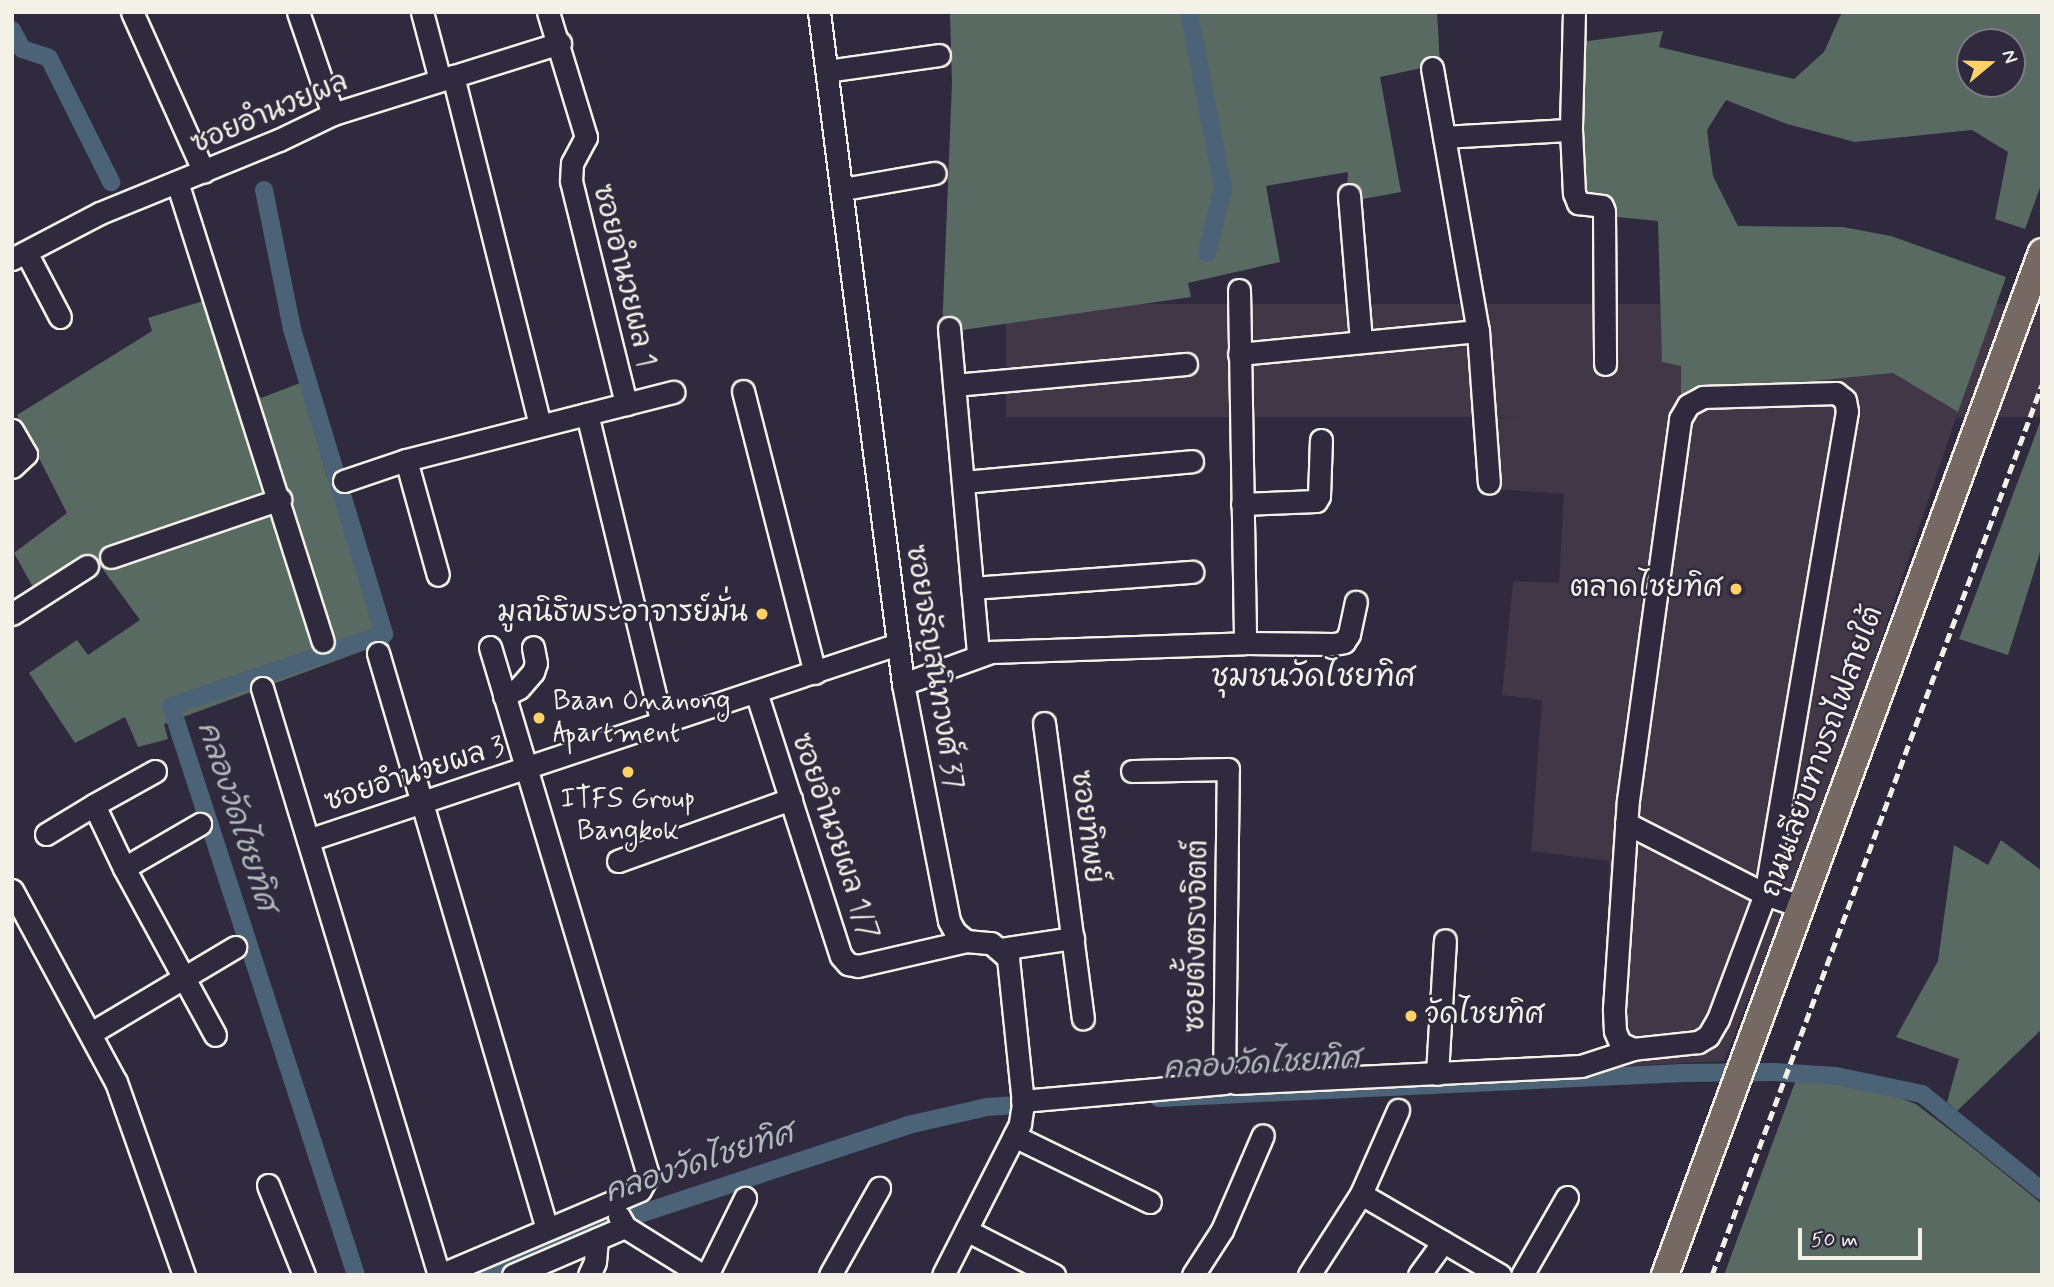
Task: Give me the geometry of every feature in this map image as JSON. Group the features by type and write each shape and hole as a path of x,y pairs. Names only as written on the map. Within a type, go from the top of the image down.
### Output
{"main road":[{"name":"ถนนเลียบทางรถไฟสายใต้","path":"1665,1275 2042,252"}],"street":[{"path":"132,12 204,172"},
{"path":"298,12 333,114"},
{"path":"422,12 447,78 541,425"},
{"name":"ซอยอำนวยผล 1","path":"548,12 560,43 586,137 572,163 570,181 626,404"},
{"name":"ซอยจรัญสนิทวงศ์ 37","path":"819,12 903,684 948,921 954,932 966,941"},
{"path":"1574,12 1571,130 1575,200 1583,205 1602,206 1604,211 1605,365"},
{"name":"ซอยอำนวยผล","path":"20,257 100,213 204,172 333,114 560,43"},
{"path":"827,71 939,55"},
{"path":"1432,68 1478,331 1489,483"},
{"path":"1444,137 1571,130"},
{"path":"843,189 935,173"},
{"path":"177,182 323,641"},
{"path":"1349,195 1361,342"},
{"path":"20,257 60,317"},
{"path":"1238,290 1245,643"},
{"path":"949,328 978,656"},
{"path":"1239,354 1478,331"},
{"path":"954,385 1186,364"},
{"path":"743,391 815,673"},
{"name":"ซอยอำนวยผล 1","path":"344,481 406,460 673,393"},
{"path":"1235,1083 1581,1066 1633,1049 1698,1042 1708,1036 1718,1019 1765,894 1847,411 1845,400 1836,393 1703,397 1688,405 1680,419 1626,823 1615,1031 1620,1043 1633,1049"},
{"path":"587,414 662,723"},
{"path":"12,430 26,454 12,467"},
{"path":"1242,504 1316,501 1321,440"},
{"path":"406,460 438,575"},
{"path":"962,482 1192,461"},
{"path":"111,556 280,499"},
{"path":"12,614 87,566"},
{"path":"972,588 1192,572"},
{"path":"903,684 991,652 1344,642 1356,602"},
{"name":"ซอยอำนวยผล 3","path":"308,840 898,644"},
{"path":"504,696 519,688 533,672 536,663 533,647"},
{"path":"490,648 648,1175 620,1217 597,1239 513,1275"},
{"path":"377,653 547,1229"},
{"path":"262,688 439,1275 547,1229 620,1217 704,1275 744,1198"},
{"name":"ซอยอำนวยผล 1/7","path":"756,692 841,956 848,964 858,966 966,941"},
{"name":"ซอยทิพย์","path":"1044,723 1083,1018"},
{"name":"ซอยตั้งตรงจิตต์","path":"1020,1116 1224,1083 1228,769 1132,771"},
{"path":"46,834 155,771"},
{"path":"618,861 791,799"},
{"path":"94,805 124,867 215,1035"},
{"path":"1626,823 1765,894 1800,906"},
{"path":"124,867 200,824"},
{"path":"12,890 117,1082 184,1275"},
{"path":"1000,948 1073,938"},
{"path":"1437,1074 1445,940"},
{"path":"943,1275 1020,1116 1008,958 1000,948 991,943 966,941"},
{"path":"91,1033 235,947"},
{"path":"1309,1275 1361,1194 1398,1111"},
{"path":"1020,1116 1150,1202"},
{"path":"1193,1275 1222,1230 1263,1135"},
{"path":"268,1185 304,1275"},
{"path":"830,1275 879,1188"},
{"path":"1361,1194 1500,1275"},
{"path":"1522,1275 1567,1197"},
{"path":"966,1230 1054,1275"},
{"path":"589,1275 595,1262 597,1239"},
{"path":"1419,1275 1443,1242"}],"shaded area":[{"path":"1006,304 2042,304 2042,417 1006,417"},
{"path":"1893,373 1958,412 1828,798 1724,1061 1605,1067 1609,861 1531,851 1542,700 1502,695 1513,581 1559,583 1564,494 1497,489 1493,419 1574,412 1660,417 1681,394"}],"green space":[{"path":"950,12 1437,12 1440,64 1380,77 1401,192 1346,202 1348,172 1266,186 1280,262 1188,283 1191,297 942,333 952,83"},
{"path":"1842,12 2042,12 2042,182 2025,229 1995,219 2008,152 1972,130 1855,142 1787,124 1726,100 1707,130 1713,176 1738,226 1843,227 1891,236 2006,277 1958,412 1893,373 1681,394 1681,366 1662,362 1658,221 1577,213 1580,42 1663,31 1659,47 1794,79 1824,52"},
{"path":"203,301 261,398 300,383 327,476 390,646 368,649 164,724 168,739 138,747 125,717 75,743 29,673 77,640 88,655 140,620 102,568 43,605 14,553 67,513 17,415 152,331 148,318"},
{"path":"2042,417 2042,546 2008,655 1959,639"},
{"path":"2001,840 2042,871 2042,1029 1957,1111 1947,1102 1959,1059 1896,1037 1938,961 1954,845 1988,865"},
{"path":"1797,1077 1884,1092 1916,1104 1968,1144 2042,1204 2042,1275 1724,1275"}],"waterway":[{"path":"1189,12 1223,188 1207,253"},
{"path":"12,30 22,49 49,58 111,182"},
{"name":"คลองวัดไชยทิศ","path":"264,190 292,329 384,634 171,706 356,1275"},
{"name":"คลองวัดไชยทิศ","path":"1159,1098 1683,1073 1775,1072 1836,1076 1922,1094 2042,1191"},
{"name":"คลองวัดไชยทิศ","path":"473,1275 528,1251 908,1125 987,1107 1036,1104"}],"railway":[{"path":"1712,1275 2042,385"}],"place":[{"name":"ตลาดไชยทิศ","path":"1736,589"},
{"name":"มูลนิธิพระอาจารย์มั่น","path":"762,614"},
{"name":"Baan Onanong Apartment","path":"539,718"},
{"name":"ITFS Group Bangkok","path":"628,772"},
{"name":"วัดไชยทิศ","path":"1411,1016"}],"district":[{"name":"ชุมชนวัดไชยทิศ","path":"1313,678"}]}
